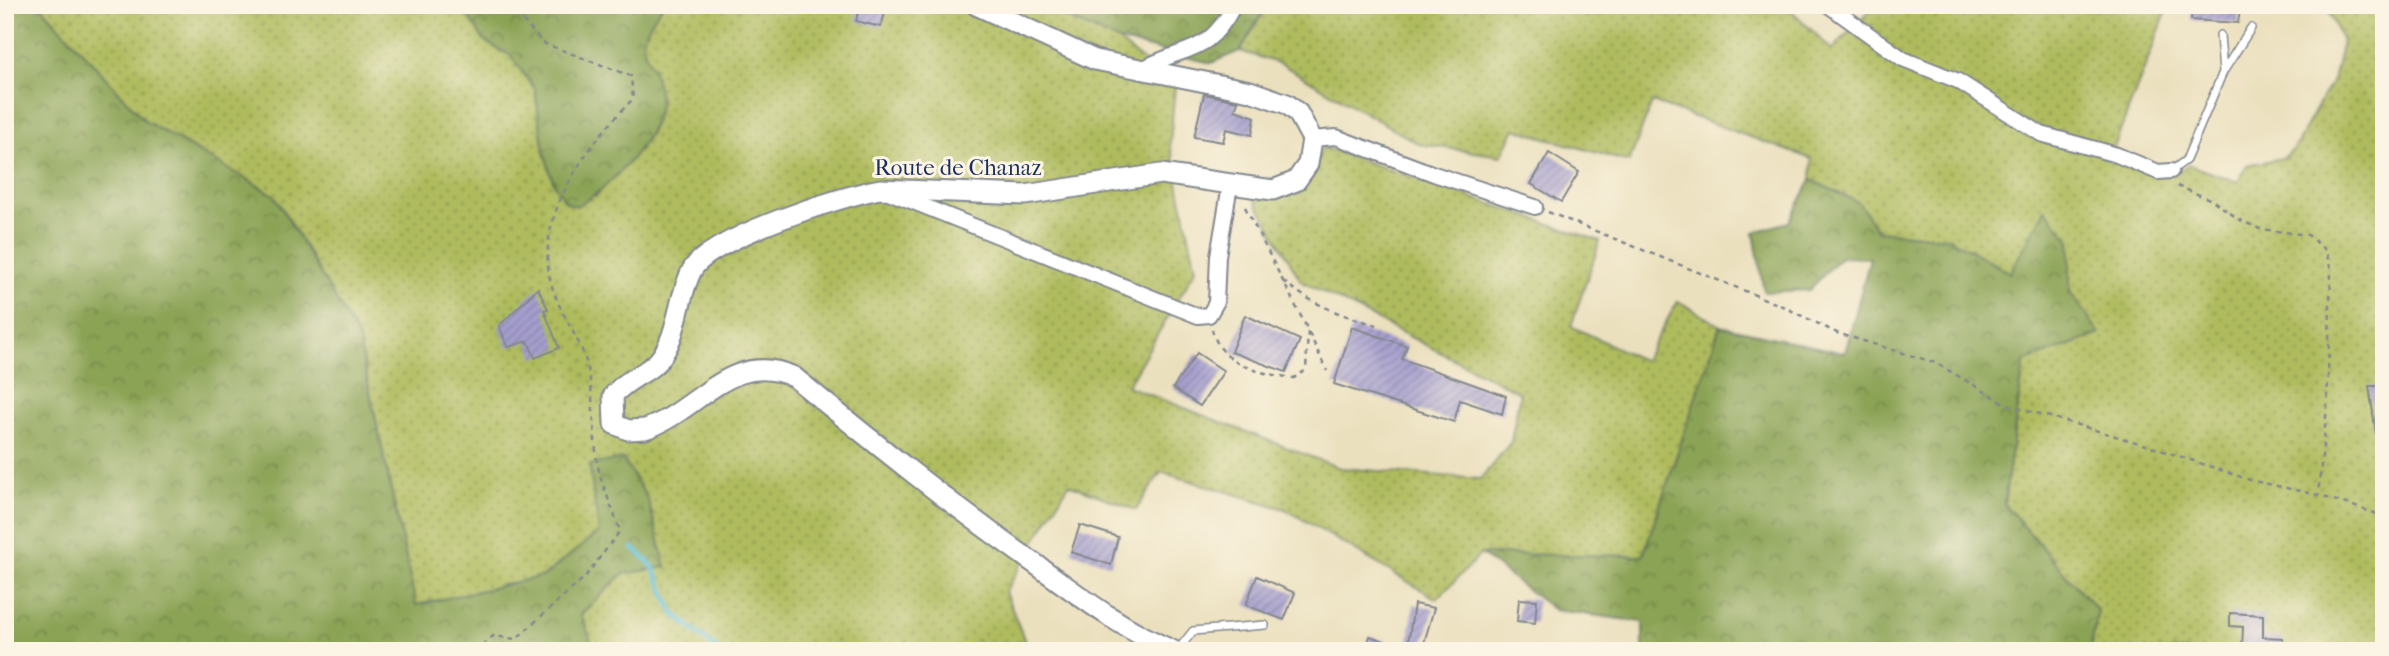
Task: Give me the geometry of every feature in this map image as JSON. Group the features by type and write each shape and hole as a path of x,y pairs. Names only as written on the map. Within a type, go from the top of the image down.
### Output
{"street":[{"path":"976,5 1085,56 1140,70 1250,91 1287,104 1298,113 1312,139 1336,137 1434,174 1535,207"},
{"path":"1140,70 1158,59 1205,45 1226,21 1234,5"},
{"path":"1835,8 1903,59 1958,81 2041,134 2117,155 2158,172 2171,171"},
{"name":"Route de Chanaz","path":"1175,651 1131,632 981,526 888,456 794,377 784,372 769,368 748,370 645,429 628,430 614,424 613,396 658,362 667,347 683,288 694,266 706,255 752,231 857,193 880,188 909,187 1025,195 1161,174 1273,190 1296,181 1308,164 1312,139"},
{"path":"880,188 1198,316 1209,315 1216,303 1218,256 1232,186"}],"lane":[{"path":"2171,171 2186,159 2223,72 2251,29"},
{"path":"2220,35 2223,72"},
{"path":"1175,651 1193,631 1265,625"}],"path":[{"path":"475,651 493,636 516,639 585,577 620,531 596,458 588,368 552,286 546,247 552,216 590,150 633,99 632,76 543,43 509,5"},
{"path":"1232,186 1327,371"},
{"path":"2175,186 2212,200 2240,220 2260,229 2303,233 2326,251 2331,271 2327,407 2318,495"},
{"path":"1535,207 1780,305 1837,333 1936,363 2006,404 2146,445 2250,480 2318,495 2384,516"},
{"path":"1282,280 1310,302 1336,314 1377,325"},
{"path":"1209,315 1215,342 1225,356 1260,372 1279,376 1294,378 1306,370 1308,330"}],"green space":[{"path":"5,5 40,5 145,121 274,195 358,337 416,605 544,576 599,532 589,465 623,459 648,500 666,567 623,574 581,614 595,651 5,651"},
{"path":"40,5 461,5 485,42 510,55 535,89 544,152 554,184 596,196 640,148 657,115 657,95 645,60 642,37 646,27 663,5 1037,5 1117,40 1175,86 1170,144 1196,269 1127,386 1340,468 1481,479 1511,442 1520,393 1301,281 1255,200 1299,194 1323,147 1600,241 1571,326 1644,361 1678,301 1720,326 1643,556 1481,554 1437,599 1285,509 1161,472 1136,510 1069,484 1005,592 1029,651 595,651 581,615 623,573 666,567 599,532 544,576 416,606 358,337 274,195 145,121"},
{"path":"461,5 663,5 645,34 643,43 659,93 653,125 644,142 618,174 589,198 576,206 566,202 554,184 544,152 535,89 510,55 485,42"},
{"path":"1037,5 1267,5 1240,51 1211,63 1117,40"},
{"path":"1268,5 1786,5 1832,50 1875,5 2169,5 2113,150 2174,175 2189,165 2238,182 2247,165 2283,158 2294,149 2334,77 2342,41 2326,5 2384,5 2384,512 2376,526 2384,528 2384,651 2090,651 2098,611 2004,504 2024,362 2099,334 2070,292 2070,240 2045,210 2010,273 1949,238 1878,231 1811,180 1812,159 1652,102 1629,162 1515,129 1501,156 1419,144 1281,64 1240,51"},
{"path":"1811,180 1858,202 1878,231 1949,238 2010,273 2045,209 2070,240 2070,292 2100,334 2024,362 2004,504 2098,611 2090,651 1643,651 1643,622 1554,610 1481,554 1643,556 1720,326 1845,353 1870,258 1841,257 1809,290 1764,292 1754,232 1789,222"}],"building":[{"path":"860,5 887,5 881,27 856,21"},
{"path":"2192,7 2240,10 2238,23 2191,20"},
{"path":"1204,94 1238,101 1235,110 1255,117 1252,135 1226,129 1223,142 1194,137"},
{"path":"1549,153 1579,172 1561,202 1531,184"},
{"path":"538,288 548,309 544,310 559,348 535,358 528,341 508,347 499,326"},
{"path":"1245,315 1300,340 1286,372 1231,352"},
{"path":"1352,327 1407,346 1402,359 1506,396 1502,414 1460,400 1454,422 1334,384"},
{"path":"1197,353 1224,371 1200,406 1173,388"},
{"path":"2369,386 2384,386 2384,434 2376,434"},
{"path":"1080,525 1118,537 1111,565 1071,552"},
{"path":"1257,576 1295,593 1284,620 1246,605"},
{"path":"1519,599 1537,600 1535,623 1517,621"},
{"path":"1414,604 1434,608 1424,643 1407,651"},
{"path":"2230,613 2263,615 2263,637 2283,638 2283,651 2242,649 2243,627 2230,626"},
{"path":"1370,636 1407,649 1407,651 1365,651"}],"waterway":[{"path":"633,548 652,565 674,614 719,651"}]}
